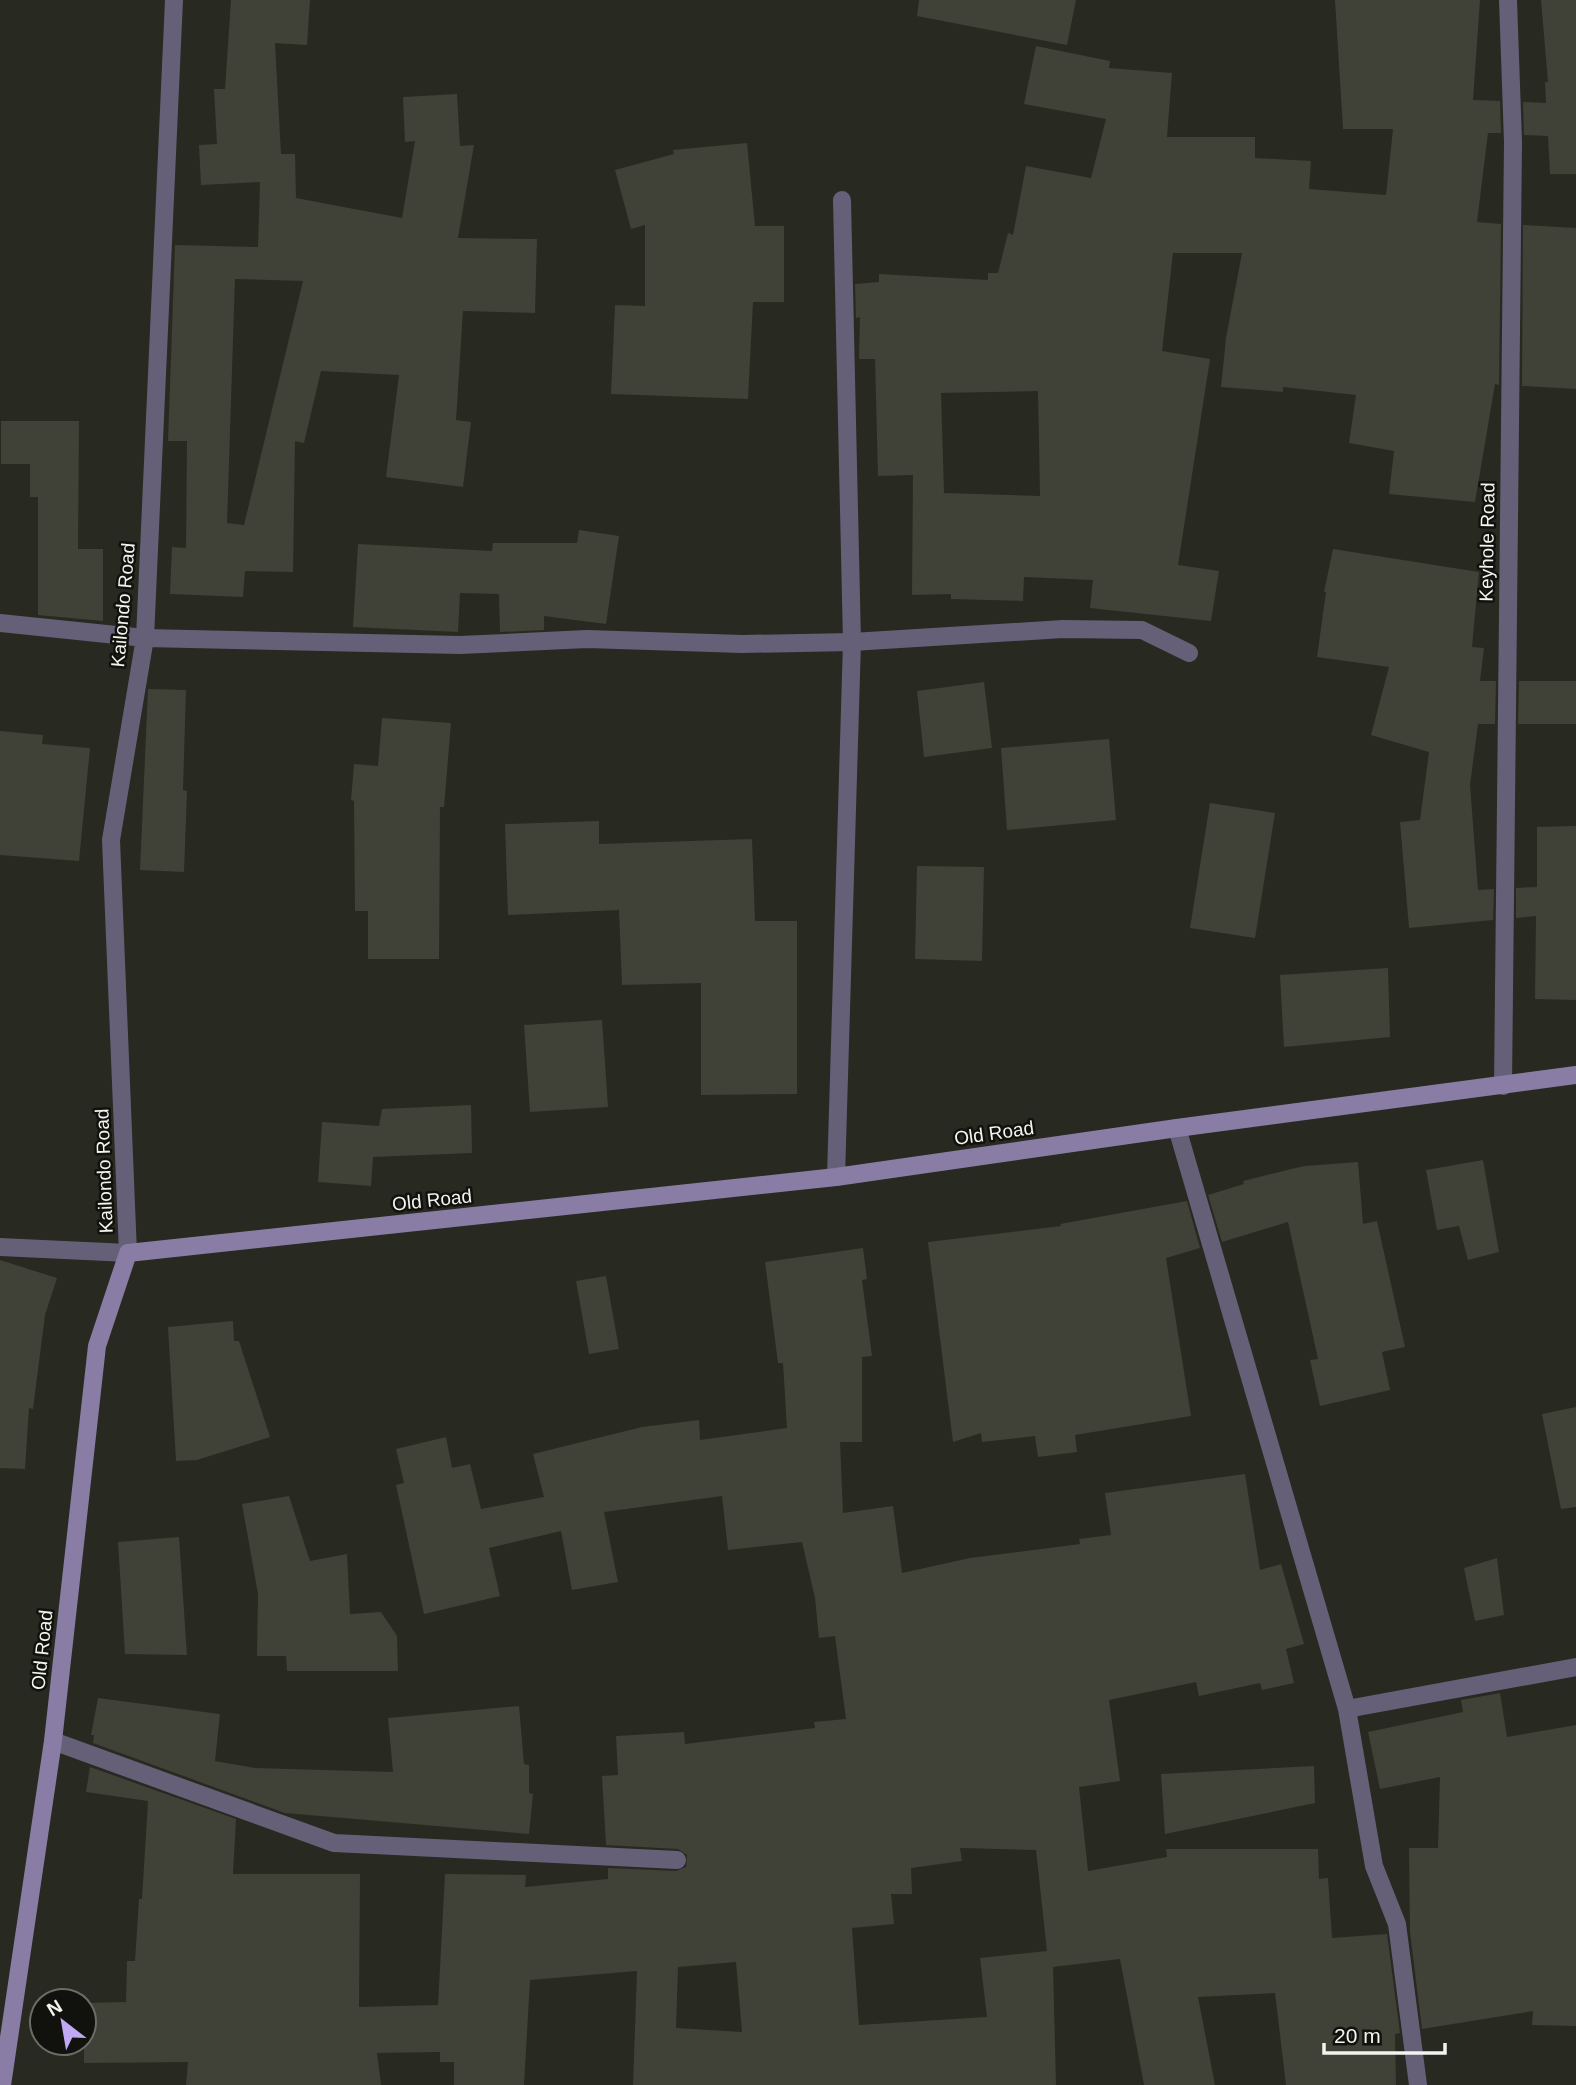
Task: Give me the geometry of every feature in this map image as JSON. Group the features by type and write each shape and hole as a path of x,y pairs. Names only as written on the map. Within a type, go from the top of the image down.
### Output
{"street":[{"name":"Kailondo Road","path":"128,1253 111,840 145,638 174,0"},
{"name":"Keyhole Road","path":"1503,1086 1513,142 1508,0"},
{"path":"836,1177 852,642 842,200"},
{"path":"0,622 145,638 460,645 587,639 743,644 852,642 1063,629 1142,630 1189,653"},
{"name":"Old Road","path":"2,2085 53,1741 97,1346 128,1253 836,1177 1576,1075"},
{"path":"1177,1128 1346,1709 1374,1867 1397,1924 1418,2085"},
{"path":"0,1247 128,1253"},
{"path":"1346,1709 1576,1667"},
{"path":"53,1741 334,1843 677,1860"}],"building":[{"path":"231,0 310,0 307,45 275,43 281,154 295,154 296,198 402,218 415,141 405,142 403,97 457,94 460,146 474,145 458,238 537,239 535,313 463,311 456,420 471,422 463,487 386,477 399,375 321,371 304,443 295,441 293,572 245,571 243,597 170,594 172,547 186,548 187,441 168,441 175,245 258,247 260,182 201,185 199,145 217,144 214,89 225,89","holes":["235,279 303,281 244,525 227,523"]},
{"path":"919,0 1076,0 1067,45 917,16"},
{"path":"1335,0 1480,0 1473,100 1500,101 1501,133 1488,133 1477,222 1501,224 1499,385 1495,384 1475,502 1389,494 1394,451 1349,443 1356,395 1283,387 1283,392 1221,387 1226,338 1242,253 1173,253 1162,351 1210,359 1178,565 1219,571 1211,621 1090,608 1093,580 1024,577 1023,601 951,599 951,594 912,595 913,475 878,476 875,359 859,359 860,317 856,318 855,284 879,282 879,274 988,280 988,273 998,273 1008,233 1013,235 1026,166 1091,178 1106,119 1024,104 1036,46 1110,61 1109,68 1172,73 1167,137 1255,137 1255,158 1311,161 1309,189 1386,195 1393,129 1343,129","holes":["1038,391 1040,496 944,493 941,393"]},
{"path":"1541,0 1576,0 1576,174 1550,174 1548,136 1524,135 1523,102 1546,103 1545,82 1548,82"},
{"path":"747,143 755,226 784,226 784,302 753,302 748,399 611,394 615,305 645,306 645,225 631,229 615,170 674,154 673,150"},
{"path":"1523,225 1576,228 1576,389 1522,386"},
{"path":"1,421 79,421 78,549 103,549 103,621 38,615 38,497 30,497 30,464 1,464"},
{"path":"579,530 619,536 606,624 544,616 544,630 500,632 499,594 460,593 458,632 353,627 358,544 492,551 493,543 577,543"},
{"path":"1333,549 1479,572 1472,647 1484,648 1480,681 1496,681 1495,724 1478,724 1470,785 1478,890 1494,889 1493,920 1409,928 1400,822 1420,820 1429,752 1371,735 1389,667 1317,657 1324,592"},
{"path":"1519,681 1576,681 1576,724 1518,724"},
{"path":"984,682 992,748 924,757 917,691"},
{"path":"148,689 186,690 183,790 187,791 184,872 140,870"},
{"path":"382,718 451,723 444,807 440,807 439,959 368,959 368,911 355,911 354,801 351,800 354,764 378,766"},
{"path":"0,731 43,735 42,744 90,748 79,861 0,855"},
{"path":"1109,739 1116,820 1007,830 1001,748"},
{"path":"1210,803 1275,813 1255,938 1190,928"},
{"path":"599,821 599,844 752,839 755,921 797,921 797,1094 701,1095 701,983 622,985 619,910 508,915 505,824"},
{"path":"1576,826 1576,1000 1535,999 1536,916 1516,918 1516,888 1537,887 1537,827"},
{"path":"917,866 984,867 982,961 915,959"},
{"path":"1388,968 1390,1037 1284,1047 1280,975"},
{"path":"602,1020 608,1107 530,1112 524,1025"},
{"path":"471,1105 472,1153 373,1157 371,1186 318,1182 322,1122 379,1126 382,1109"},
{"path":"1483,1160 1499,1252 1468,1260 1459,1226 1437,1230 1426,1170"},
{"path":"1358,1162 1363,1224 1377,1221 1405,1347 1382,1352 1390,1390 1320,1406 1310,1360 1318,1359 1288,1222 1222,1242 1208,1195 1244,1184 1243,1181 1304,1166"},
{"path":"1187,1201 1200,1248 1166,1258 1191,1416 1075,1435 1077,1452 1038,1457 1035,1436 982,1442 981,1433 953,1442 928,1242 1061,1226 1060,1224"},
{"path":"863,1248 867,1279 862,1280 872,1356 862,1357 862,1442 840,1442 843,1513 893,1506 902,1573 970,1558 1080,1544 1079,1539 1111,1535 1105,1493 1245,1474 1260,1570 1281,1564 1304,1644 1286,1649 1294,1683 1262,1690 1260,1683 1199,1696 1196,1682 1109,1700 1120,1781 1079,1787 1088,1871 1167,1857 1166,1849 1318,1849 1319,1879 1328,1878 1332,1938 1387,1934 1400,2033 1395,2034 1396,2085 1286,2085 1275,1993 1198,1997 1215,2085 1144,2085 1120,1959 1053,1967 1056,2085 633,2085 637,1971 530,1980 524,2085 454,2085 454,2062 440,2062 440,2052 377,2053 381,2085 186,2085 188,2062 84,2063 84,2057 98,2057 98,2003 126,2002 127,1961 135,1961 139,1899 142,1899 148,1801 86,1792 90,1767 236,1819 233,1874 360,1874 359,2007 438,2005 445,1874 526,1875 525,1887 608,1879 608,1868 676,1871 686,1867 687,1855 678,1849 606,1845 602,1776 618,1775 616,1736 684,1732 685,1744 815,1728 814,1722 846,1719 835,1636 819,1638 815,1598 802,1542 728,1550 722,1496 604,1512 618,1582 572,1590 561,1531 489,1548 500,1596 424,1614 396,1485 404,1483 396,1449 446,1437 452,1468 470,1464 481,1509 544,1497 533,1454 642,1427 699,1420 700,1440 787,1428 783,1363 778,1363 765,1262","holes":["960,1848 1036,1850 1047,1951 980,1958 987,2017 859,2025 852,1928 894,1924 891,1894 912,1894 911,1868 962,1861","736,1962 742,2032 676,2028 678,1967"]},
{"path":"0,1260 57,1278 45,1315 33,1409 29,1408 25,1469 0,1468"},
{"path":"606,1276 619,1349 589,1354 576,1281"},
{"path":"233,1321 234,1341 239,1341 270,1437 197,1460 176,1461 168,1327"},
{"path":"1576,1407 1576,1507 1561,1509 1542,1414"},
{"path":"289,1496 310,1561 347,1554 350,1614 381,1612 397,1636 398,1671 287,1671 286,1656 257,1656 258,1594 242,1504"},
{"path":"179,1537 187,1655 125,1654 118,1542"},
{"path":"1497,1558 1504,1615 1475,1621 1464,1568"},
{"path":"1500,1693 1507,1737 1576,1725 1576,2026 1532,2025 1533,2011 1422,2029 1410,1932 1409,1848 1438,1848 1440,1777 1380,1789 1368,1732 1463,1712 1461,1700"},
{"path":"98,1698 220,1714 215,1761 255,1768 393,1772 388,1718 519,1706 524,1764 529,1765 529,1793 533,1794 529,1834 285,1813 93,1743 94,1735 91,1735"},
{"path":"1314,1766 1315,1803 1165,1834 1161,1774"}]}
